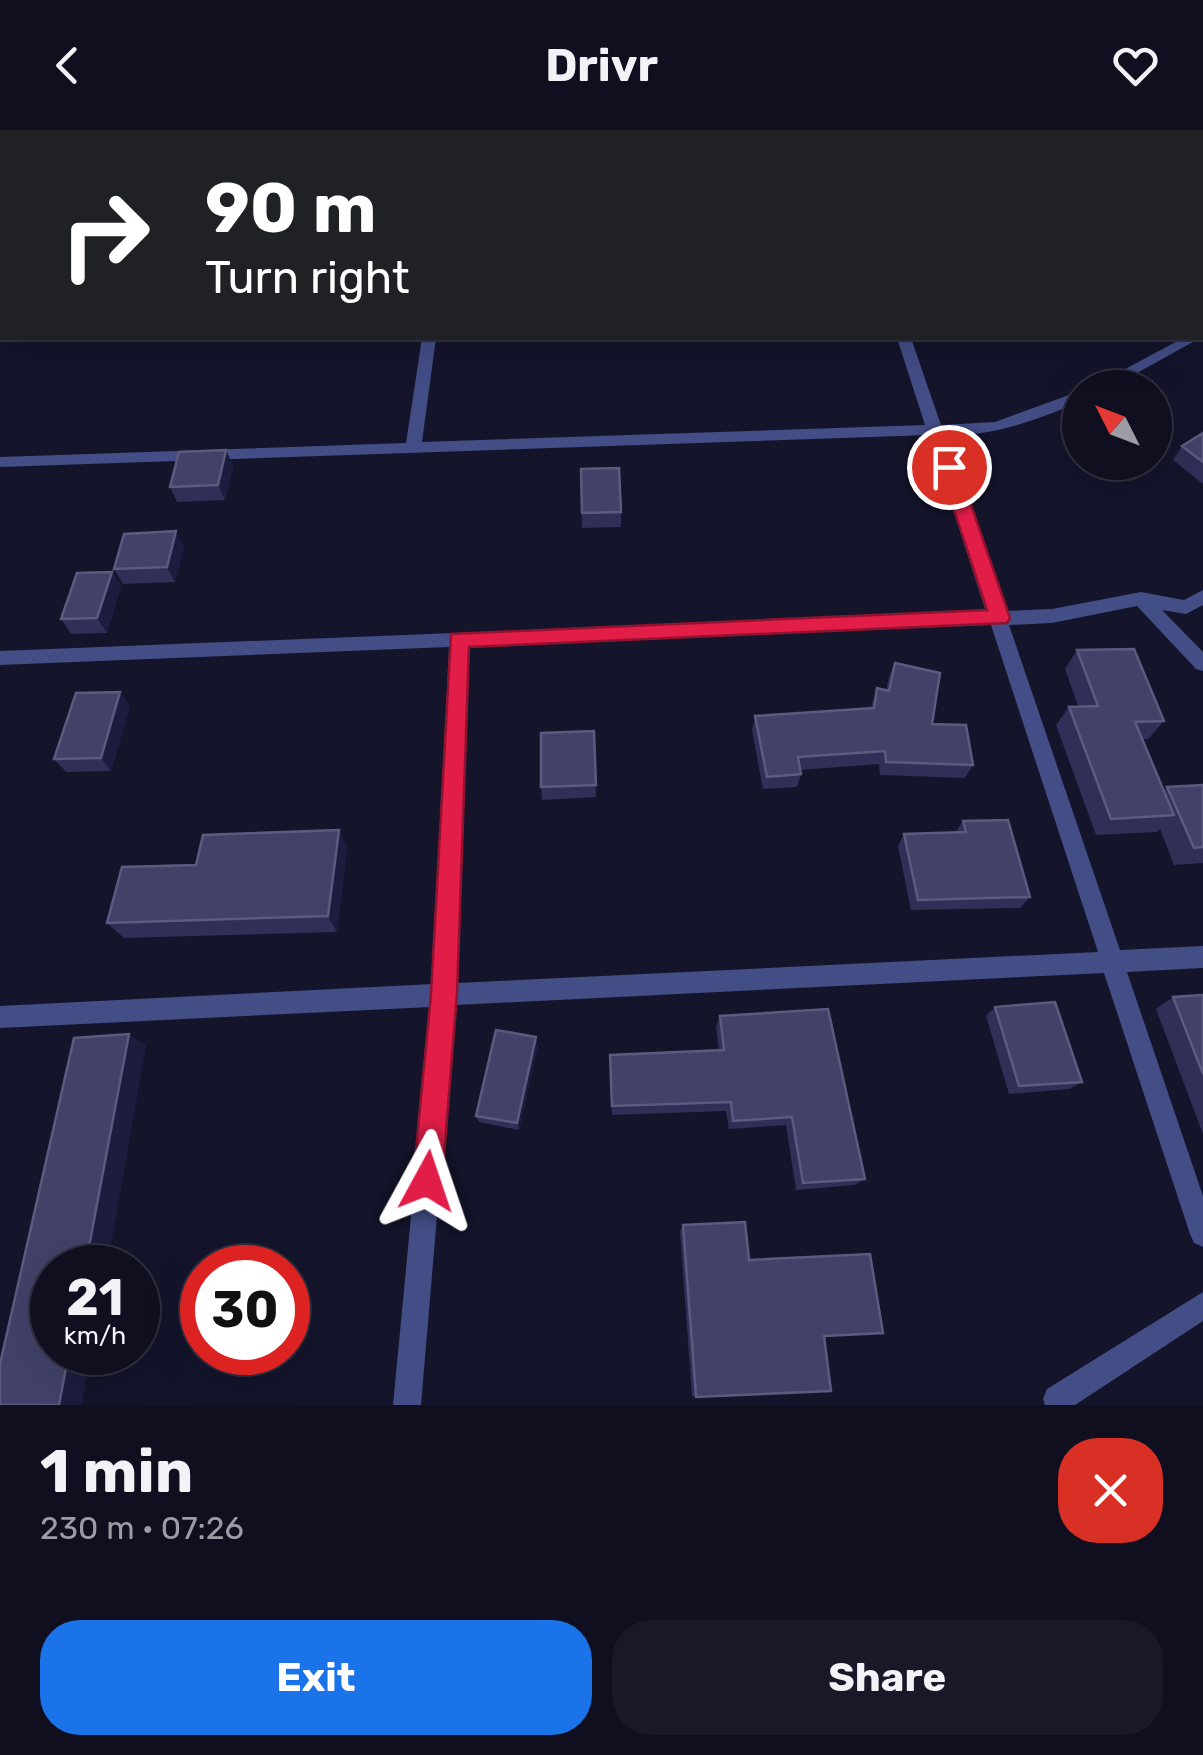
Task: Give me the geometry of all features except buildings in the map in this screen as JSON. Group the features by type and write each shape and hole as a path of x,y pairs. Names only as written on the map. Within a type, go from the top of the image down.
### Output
{"street":[{"path":"413,448 429,340"},
{"path":"905,340 1203,1234"},
{"path":"1132,370 1189,340"},
{"path":"0,462 994,430 1062,403"},
{"path":"0,658 1052,616 1141,599 1186,606 1203,597"},
{"path":"1141,599 1203,664"},
{"path":"407,1405 444,994 458,639"},
{"path":"0,1017 1203,957"},
{"path":"1055,1403 1203,1305"}],"route":[{"path":"427,1181 444,994 458,639 999,618 949,467"}]}
